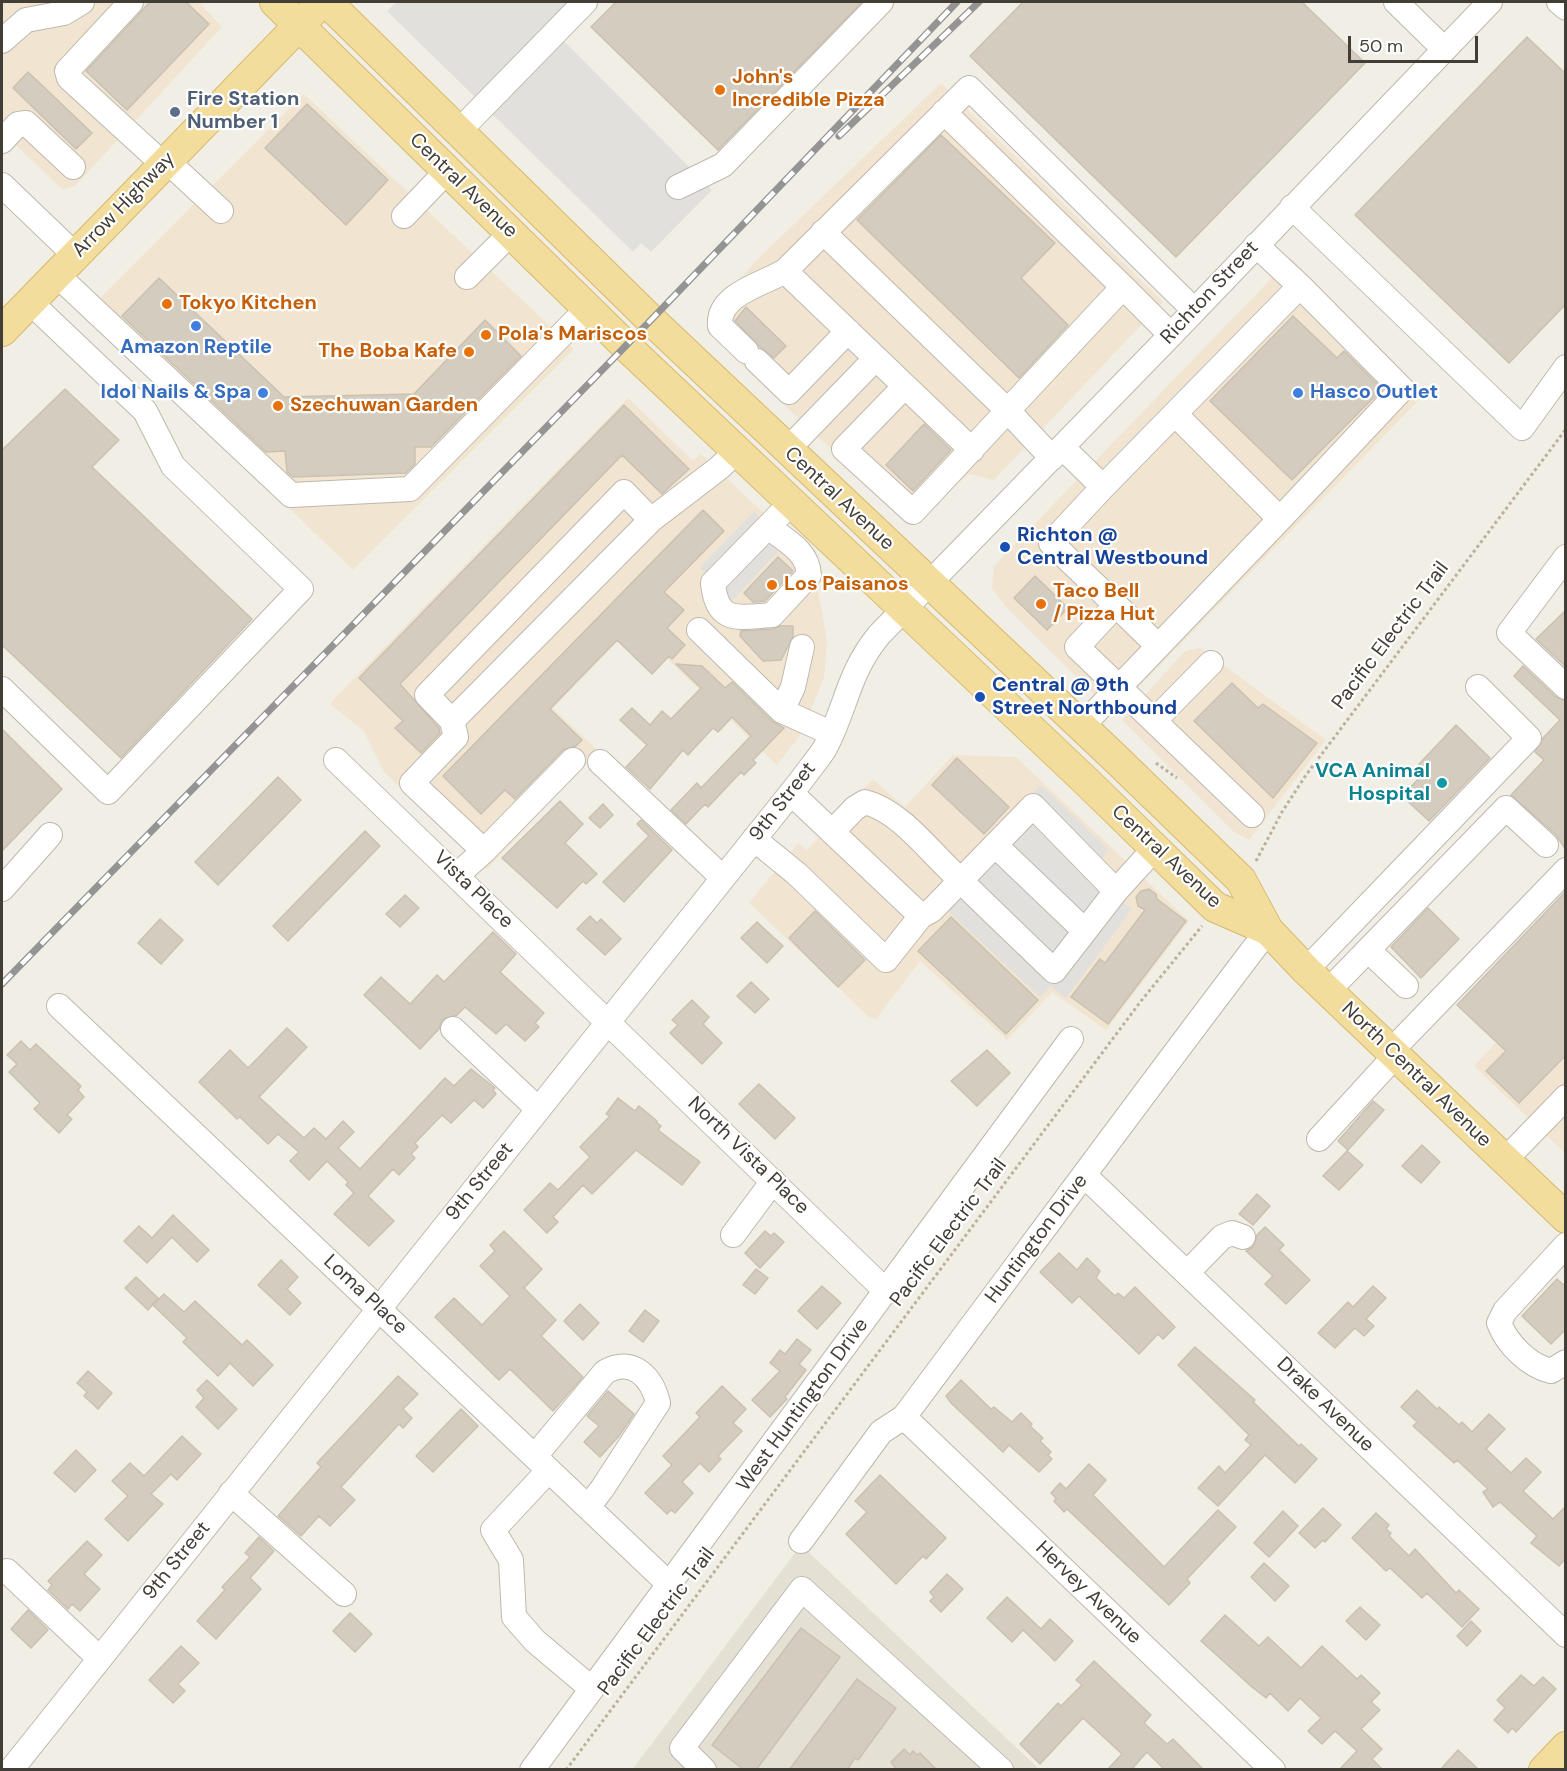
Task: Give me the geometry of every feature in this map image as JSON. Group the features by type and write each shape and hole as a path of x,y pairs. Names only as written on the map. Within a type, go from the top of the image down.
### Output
{"main road":[{"name":"Central Avenue","path":"275,2 588,308 1155,848 1215,908 1268,930"},
{"name":"Arrow Highway","path":"2,331 322,2"},
{"name":"Central Avenue","path":"327,2 788,450 1082,726 1241,880 1268,930"},
{"name":"North Central Avenue","path":"1268,930 1306,970 1566,1218"},
{"path":"1544,1770 1566,1747"}],"street":[{"path":"2,41 26,20 64,13 82,2"},
{"path":"131,2 67,71 69,78 221,211"},
{"path":"459,130 585,2"},
{"path":"678,187 723,165 881,2"},
{"path":"1396,2 1444,49"},
{"name":"Richton Street","path":"930,585 1490,2"},
{"path":"1559,2 1566,8"},
{"path":"848,331 789,392 720,326 722,312 747,286 770,280 785,271 969,88 1194,310"},
{"path":"944,112 1171,335"},
{"path":"2,141 18,124 26,123 73,166"},
{"path":"404,216 448,171"},
{"path":"2,185 66,264 291,495 410,489 588,308"},
{"path":"1292,207 1522,428 1566,367"},
{"path":"467,277 511,232"},
{"path":"823,232 1008,411 1057,453 1103,487"},
{"path":"1082,726 1402,389 1256,245"},
{"path":"785,271 972,450"},
{"path":"1158,646 1051,543 1300,286"},
{"path":"905,386 844,449 913,512 1124,287"},
{"path":"2,689 108,792 301,589 173,466 145,411 30,302"},
{"path":"788,450 876,358"},
{"path":"1176,415 1280,519"},
{"path":"452,721 651,520 719,468 737,451"},
{"path":"484,851 412,783 456,738 452,721 427,695 624,492 651,520"},
{"path":"768,527 801,553 808,562 809,575 772,615 732,618 723,612 715,600 713,584 791,503"},
{"path":"1566,557 1509,633 1566,687"},
{"name":"9th Street","path":"11,1770 792,793 825,748 851,677 865,652 930,585"},
{"path":"1116,605 1077,646 1252,815"},
{"path":"699,630 782,711 831,734"},
{"path":"782,711 793,687 802,647"},
{"path":"1155,720 1211,663"},
{"path":"1306,970 1529,738 1478,687"},
{"name":"Vista Place","path":"336,760 609,1021"},
{"path":"457,875 484,851 573,760"},
{"path":"600,762 723,878"},
{"path":"792,793 921,916"},
{"path":"832,832 855,808 865,802 878,805 891,813 1054,971 1116,891 1155,848"},
{"path":"754,839 797,874 886,960 921,916 932,910 1033,806 1116,891"},
{"path":"1328,991 1506,808 1546,845"},
{"path":"2,889 50,835"},
{"path":"995,845 1085,932"},
{"path":"1319,1139 1393,1053 1566,870"},
{"name":"Huntington Drive","path":"801,1541 881,1432 904,1417 1085,1176 1148,1085 1268,930"},
{"path":"1368,950 1406,986"},
{"name":"Loma Place","path":"59,1006 670,1585"},
{"name":"North Vista Place","path":"609,1021 887,1292"},
{"path":"453,1029 538,1109"},
{"name":"West Huntington Drive","path":"532,1770 887,1292 1071,1039"},
{"path":"1505,1160 1563,1104"},
{"name":"Drake Avenue","path":"1085,1176 1566,1635"},
{"path":"733,1235 773,1181"},
{"path":"1187,1274 1222,1238 1232,1233 1243,1237"},
{"path":"1566,1245 1505,1311 1499,1323 1504,1337 1538,1368 1551,1371 1566,1362"},
{"path":"588,1507 629,1450 658,1403 654,1386 644,1374 629,1366 616,1366 605,1372 493,1530 511,1560 514,1617 535,1641 592,1689"},
{"name":"Hervey Avenue","path":"904,1417 1273,1770"},
{"path":"231,1493 344,1594"},
{"path":"7,1571 99,1658"},
{"path":"704,1770 682,1748 802,1589 1001,1770"}],"path":[{"name":"Pacific Electric Trail","path":"1252,866 1306,775 1566,429"},
{"name":"Pacific Electric Trail","path":"566,1770 1141,1001 1204,923"}],"shaded area":[{"path":"2,2 199,2 222,27 74,187 62,189 2,132"},
{"path":"396,2 598,2 562,39 712,190 651,252 641,243 633,252 387,11"},
{"path":"941,83 1163,302 994,480 969,474 918,519 906,519 731,355 710,328 709,312 762,255"},
{"path":"304,94 574,349 353,570 86,312"},
{"path":"1291,258 1425,394 1113,713 1007,608 992,589 994,566"},
{"path":"628,398 693,461 701,454 787,535 816,578 827,641 824,678 799,737 777,765 633,626 553,708 598,751 486,870 384,772 364,731 331,705 332,701"},
{"path":"755,511 778,551 731,602 700,567"},
{"path":"1200,648 1326,740 1249,840 1235,833 1122,720 1185,651"},
{"path":"953,755 1016,757 1189,921 1106,1030 1052,992 1007,1040 920,961 876,1019 869,1017 749,903 798,843 807,850 873,779 905,807"},
{"path":"1041,785 1108,849 1100,863 1121,901 1132,909 1066,998 1051,986 1040,997 947,910 1013,814"},
{"path":"1565,970 1565,1153 1474,1066"},
{"path":"801,1545 1039,1769 632,1770"}],"building":[{"path":"150,2 186,2 209,24 127,110 86,71"},
{"name":"John's Incredible Pizza","path":"616,2 862,2 718,150 591,27"},
{"path":"1023,2 1302,2 1365,63 1176,257 970,56"},
{"path":"1527,37 1566,74 1566,304 1509,363 1355,215"},
{"path":"28,72 92,133 76,149 13,88"},
{"path":"307,104 388,180 346,225 265,148"},
{"path":"941,135 1055,243 1021,278 1068,325 1019,378 857,220"},
{"path":"159,278 284,397 414,394 485,320 521,356 431,447 415,447 415,464 406,473 293,477 287,472 285,451 266,452 122,316"},
{"path":"746,307 786,346 774,358 735,321"},
{"name":"Hasco Outlet","path":"1293,316 1337,358 1344,351 1382,389 1292,480 1210,401"},
{"path":"65,389 119,440 92,467 252,619 121,758 2,645 2,450"},
{"path":"624,405 689,469 662,494 622,455 400,684 439,728 440,733 421,753 395,728 403,721 359,678"},
{"path":"924,424 951,450 913,491 886,465"},
{"path":"703,510 724,531 664,592 684,610 667,628 685,645 672,659 669,656 652,674 617,640 550,709 582,740 576,746 563,750 515,799 505,790 481,814 443,776"},
{"name":"Los Paisanos","path":"778,557 793,571 765,601 753,602 744,593"},
{"path":"1035,576 1068,608 1047,630 1014,598"},
{"path":"1566,610 1566,667 1536,639"},
{"path":"780,626 793,626 793,637 781,660 763,661 740,636 741,631 773,629"},
{"path":"676,664 702,666 725,688 732,682 772,721 784,728 753,760 756,763 744,775 741,772 708,807 705,804 686,824 671,810 697,783 701,788 751,736 732,717 718,732 713,728 688,755 683,750 650,789 626,767 647,745 620,720 632,708 650,725 662,711 671,719 701,688"},
{"path":"1523,666 1556,697 1566,701 1566,850 1556,835 1511,795 1544,760 1535,752 1543,738 1560,720 1514,676"},
{"path":"1232,683 1258,708 1263,704 1317,743 1273,798 1194,721"},
{"name":"VCA Animal Hospital","path":"1456,725 1490,758 1429,821 1402,796 1426,771 1419,764"},
{"path":"2,729 62,789 2,851"},
{"path":"957,758 1009,807 984,834 932,785"},
{"path":"278,777 301,800 218,885 195,862"},
{"path":"560,801 583,824 565,843 597,874 586,884 583,881 557,908 502,858"},
{"path":"603,804 613,815 600,828 589,818"},
{"path":"641,820 672,850 624,902 603,882 649,836 637,824"},
{"path":"365,831 380,846 288,941 273,926"},
{"path":"1149,889 1156,894 1157,899 1186,921 1108,1024 1071,997 1100,959 1105,963 1145,910 1138,906 1136,897 1141,891"},
{"path":"1566,891 1566,1055 1519,1103 1486,1071 1506,1051 1457,1005"},
{"path":"405,895 419,908 400,927 386,914"},
{"path":"1428,908 1459,939 1421,978 1391,947"},
{"path":"815,911 865,960 838,987 789,938"},
{"path":"590,916 597,923 601,919 621,939 605,955 577,929"},
{"path":"951,917 1038,1000 1006,1034 918,951"},
{"path":"160,919 183,940 161,964 138,943"},
{"path":"757,922 783,946 767,963 741,938"},
{"path":"493,932 516,954 500,972 544,1013 535,1023 539,1027 525,1041 506,1024 496,1034 465,1007 457,1015 443,1019 439,1029 420,1049 364,995 381,977 410,1004 437,975 444,982"},
{"path":"751,982 769,999 755,1013 737,996"},
{"path":"692,1000 709,1017 703,1024 722,1043 702,1064 670,1033 678,1025 672,1020"},
{"path":"287,1028 307,1047 259,1097 304,1138 314,1128 326,1139 343,1121 354,1132 338,1148 360,1169 445,1078 454,1086 471,1069 495,1088 493,1090 496,1094 483,1108 474,1100 451,1123 442,1115 415,1143 418,1147 411,1154 415,1158 399,1175 393,1169 368,1196 394,1221 369,1246 334,1214 354,1193 346,1185 348,1182 327,1161 309,1180 290,1161 299,1152 278,1134 268,1144 240,1117 237,1119 199,1082 230,1050 248,1068"},
{"path":"21,1041 30,1050 36,1044 81,1086 78,1090 84,1097 67,1115 72,1119 59,1133 34,1109 40,1103 9,1072 17,1064 7,1055"},
{"path":"987,1050 1010,1073 977,1106 951,1081"},
{"path":"759,1084 795,1118 775,1139 739,1104"},
{"path":"618,1098 635,1111 639,1106 661,1126 658,1130 700,1162 682,1185 636,1150 592,1194 583,1185 553,1217 558,1222 547,1233 524,1210 550,1183 558,1190 590,1157 580,1147 610,1116 606,1114"},
{"path":"1373,1101 1384,1110 1348,1150 1338,1141"},
{"path":"1422,1145 1440,1162 1421,1183 1402,1166"},
{"path":"1347,1151 1363,1165 1339,1190 1323,1176"},
{"path":"1257,1194 1270,1206 1253,1225 1239,1214"},
{"path":"173,1215 209,1250 197,1262 172,1237 147,1263 124,1241 139,1226 152,1238"},
{"path":"1265,1227 1284,1245 1279,1250 1310,1280 1286,1304 1265,1284 1273,1276 1246,1251 1253,1247 1257,1235"},
{"path":"504,1231 542,1269 524,1288 556,1320 541,1336 583,1377 553,1411 510,1369 499,1380 435,1317 454,1298 482,1325 510,1296 480,1266 495,1251 490,1245"},
{"path":"765,1231 771,1236 774,1233 784,1242 760,1268 745,1253"},
{"path":"1059,1253 1077,1270 1087,1258 1100,1271 1096,1278 1115,1296 1118,1293 1124,1298 1135,1287 1175,1327 1163,1339 1158,1334 1139,1354 1079,1296 1072,1303 1040,1272"},
{"path":"281,1260 298,1277 287,1289 301,1303 290,1315 258,1285"},
{"path":"756,1269 768,1278 755,1294 743,1285"},
{"path":"136,1277 158,1298 148,1310 125,1288"},
{"path":"1557,1279 1566,1287 1566,1329 1551,1344 1522,1316"},
{"path":"822,1286 841,1303 817,1329 798,1311"},
{"path":"1373,1286 1386,1298 1366,1319 1374,1326 1364,1336 1355,1328 1335,1348 1318,1333 1348,1302 1353,1307"},
{"path":"164,1294 184,1312 195,1301 242,1345 247,1340 273,1365 253,1386 230,1363 218,1376 183,1342 187,1338 153,1305"},
{"path":"580,1304 599,1323 583,1340 564,1321"},
{"path":"645,1310 659,1321 643,1342 629,1331"},
{"path":"797,1339 811,1350 799,1364 806,1370 785,1397 787,1399 770,1417 752,1400 780,1371 770,1363 780,1350 785,1354"},
{"path":"1195,1347 1255,1400 1253,1402 1299,1446 1301,1444 1317,1459 1295,1483 1265,1455 1218,1506 1198,1488 1219,1466 1225,1473 1251,1445 1245,1440 1249,1435 1178,1365"},
{"path":"88,1371 112,1393 98,1409 84,1396 87,1392 77,1383"},
{"path":"398,1376 418,1394 403,1409 412,1418 403,1428 399,1424 341,1487 355,1500 330,1526 319,1516 301,1536 278,1516 321,1467 317,1463"},
{"path":"207,1380 237,1409 218,1429 196,1407 204,1398 197,1390"},
{"path":"961,1380 991,1409 994,1407 1012,1422 1021,1413 1032,1424 1030,1426 1043,1438 1040,1441 1051,1452 1048,1455 1052,1459 1039,1472 1009,1445 1003,1452 951,1403 946,1396"},
{"path":"722,1386 746,1409 733,1423 742,1431 718,1456 721,1459 709,1472 700,1463 682,1482 693,1493 675,1513 671,1510 667,1514 645,1493 672,1465 663,1456 700,1417 696,1413"},
{"path":"1417,1390 1437,1409 1439,1407 1459,1425 1462,1422 1472,1432 1489,1414 1505,1429 1486,1449 1511,1473 1526,1458 1541,1472 1523,1491 1553,1519 1566,1506 1566,1558 1559,1566 1531,1543 1537,1536 1500,1502 1493,1507 1483,1492 1488,1489 1457,1460 1454,1463 1413,1426 1417,1422 1401,1407"},
{"path":"608,1391 634,1414 619,1436 600,1457 584,1442 599,1426 587,1416"},
{"path":"461,1409 478,1426 433,1472 416,1456"},
{"path":"182,1436 201,1454 177,1480 171,1474 151,1494 163,1504 128,1541 105,1519 128,1496 112,1481 130,1463 144,1476"},
{"path":"76,1450 96,1470 75,1492 54,1473"},
{"path":"1089,1464 1106,1480 1093,1495 1164,1567 1218,1510 1236,1527 1187,1579 1190,1583 1169,1605 1067,1509 1064,1512 1054,1501 1056,1498 1051,1493 1060,1483 1066,1489"},
{"path":"880,1475 946,1538 926,1559 923,1556 896,1584 846,1534 867,1512 855,1501"},
{"path":"1323,1508 1341,1525 1325,1542 1323,1540 1315,1548 1299,1533"},
{"path":"1283,1511 1298,1526 1269,1557 1254,1543"},
{"path":"1376,1513 1389,1525 1386,1529 1391,1533 1389,1536 1409,1556 1415,1549 1456,1593 1459,1590 1479,1609 1462,1627 1427,1593 1422,1598 1390,1568 1386,1571 1352,1538"},
{"path":"259,1537 274,1551 250,1578 261,1589 216,1639 197,1621 225,1590 222,1587 250,1557 245,1553"},
{"path":"87,1541 102,1555 84,1574 100,1589 80,1611 72,1604 68,1609 48,1590 52,1585 48,1581"},
{"path":"1264,1563 1289,1586 1275,1601 1251,1577"},
{"path":"947,1574 963,1589 941,1612 930,1601 934,1597 930,1592"},
{"path":"1007,1597 1041,1629 1050,1619 1073,1641 1055,1661 1023,1630 1012,1642 987,1618"},
{"path":"1360,1607 1380,1625 1366,1640 1346,1621"},
{"path":"28,1610 48,1630 31,1648 11,1629"},
{"path":"350,1613 372,1634 355,1652 333,1631"},
{"path":"1225,1615 1259,1646 1268,1637 1301,1668 1322,1646 1357,1679 1361,1675 1380,1693 1371,1702 1380,1710 1361,1729 1382,1749 1372,1759 1383,1770 1339,1770 1357,1751 1335,1731 1322,1744 1308,1731 1321,1718 1300,1698 1288,1711 1270,1693 1266,1698 1252,1687 1201,1641"},
{"path":"1471,1621 1481,1631 1467,1646 1457,1636"},
{"path":"801,1628 840,1657 756,1770 744,1770 712,1745"},
{"path":"181,1646 199,1663 178,1684 185,1691 173,1703 149,1680"},
{"path":"1094,1661 1151,1715 1144,1723 1167,1744 1173,1739 1204,1770 1165,1770 1147,1752 1131,1770 1107,1770 1122,1754 1083,1718 1040,1764 1020,1744 1058,1703 1061,1706 1082,1685 1076,1680"},
{"path":"1521,1675 1534,1686 1543,1677 1556,1689 1516,1732 1512,1728 1508,1733 1494,1720 1505,1708 1497,1700"},
{"path":"857,1679 896,1708 858,1760 855,1758 847,1770 789,1770"},
{"path":"904,1749 910,1755 913,1751 917,1755 920,1753 937,1770 897,1770 891,1762"},
{"path":"1458,1750 1479,1770 1440,1770"}],"railway":[{"path":"2,984 651,320 957,2"},
{"path":"839,136 979,2"}],"place":[{"name":"John's Incredible Pizza","path":"720,90"},
{"name":"Fire Station Number 1","path":"175,112"},
{"name":"Tokyo Kitchen","path":"167,304"},
{"name":"Amazon Reptile","path":"196,326"},
{"name":"Pola's Mariscos","path":"486,335"},
{"name":"The Boba Kafe","path":"469,352"},
{"name":"Idol Nails & Spa","path":"263,393"},
{"name":"Hasco Outlet","path":"1298,393"},
{"name":"Szechuwan Garden","path":"278,406"},
{"name":"Richton @ Central Westbound","path":"1005,547"},
{"name":"Los Paisanos","path":"772,585"},
{"name":"Taco Bell / Pizza Hut","path":"1041,604"},
{"name":"Central @ 9th Street Northbound","path":"980,697"},
{"name":"VCA Animal Hospital","path":"1442,783"}]}
